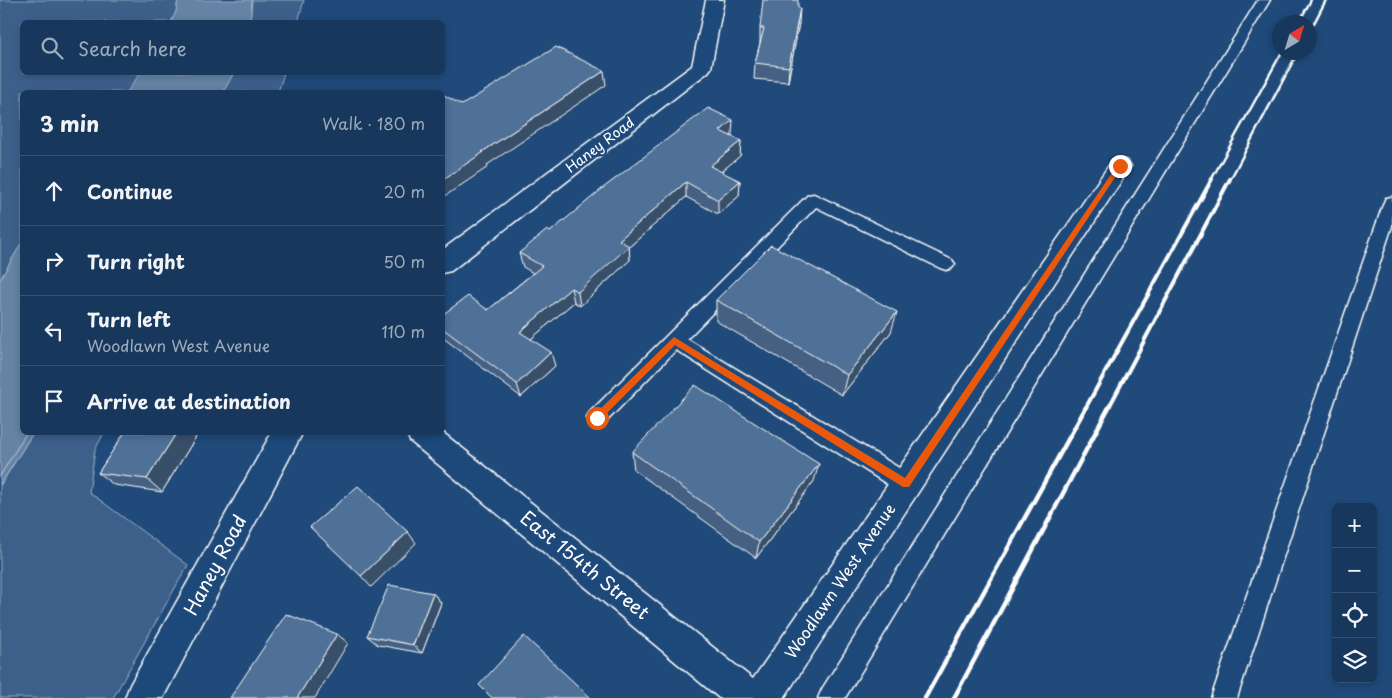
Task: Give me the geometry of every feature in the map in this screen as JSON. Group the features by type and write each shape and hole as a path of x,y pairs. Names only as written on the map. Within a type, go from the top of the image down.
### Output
{"street":[{"name":"Haney Road","path":"445,262 701,68 715,0"},
{"name":"Woodlawn West Avenue","path":"762,698 1120,166"},
{"name":"Haney Road","path":"143,698 286,435"},
{"name":"East 154th Street","path":"425,435 748,698"}],"lane":[{"path":"831,698 1264,0"},
{"path":"597,418 814,199 946,264"},
{"path":"1224,698 1392,202"},
{"path":"674,340 906,484"}],"shaded area":[{"path":"0,0 178,0 176,12 172,20 20,20 20,75 140,75 128,90 20,90 20,245 0,280"},
{"path":"252,0 304,0 299,20 250,20"},
{"path":"233,75 283,75 279,90 224,90"},
{"path":"32,435 103,435 95,450 89,492 188,565 113,698 0,698 0,486"}],"water":[{"path":"178,0 252,0 250,20 172,20 176,12"},
{"path":"139,75 233,75 224,90 128,90"},
{"path":"20,245 20,435 32,435 0,485 0,280"}],"building":[{"path":"763,0 798,0 798,8 800,8 789,67 755,63 764,28 760,28"},
{"path":"556,47 604,71 445,178 445,96 462,105"},
{"path":"708,108 733,120 720,131 741,141 710,166 740,181 718,200 686,182 619,240 629,246 578,292 571,288 520,332 551,352 517,384 445,330 445,313 468,296 488,310 542,266 519,253 547,230 550,232 603,188"},
{"path":"771,245 897,312 847,375 716,300"},
{"path":"695,385 819,464 759,542 632,452"},
{"path":"123,435 175,435 147,479 98,473"},
{"path":"358,486 408,532 361,576 310,527"},
{"path":"389,585 433,593 413,645 367,636"},
{"path":"286,614 337,634 297,698 230,698"},
{"path":"524,636 591,698 492,698 479,685"}],"railway":[{"path":"1303,15 1311,0"},
{"path":"1317,17 1326,0"},
{"path":"1211,180 1278,60"},
{"path":"1230,180 1294,60"},
{"path":"1085,409 1212,179"},
{"path":"1108,409 1230,179"},
{"path":"925,698 1086,407"},
{"path":"954,698 1109,407"}],"route":[{"path":"597,418 674,340 906,484 1120,166"}]}
